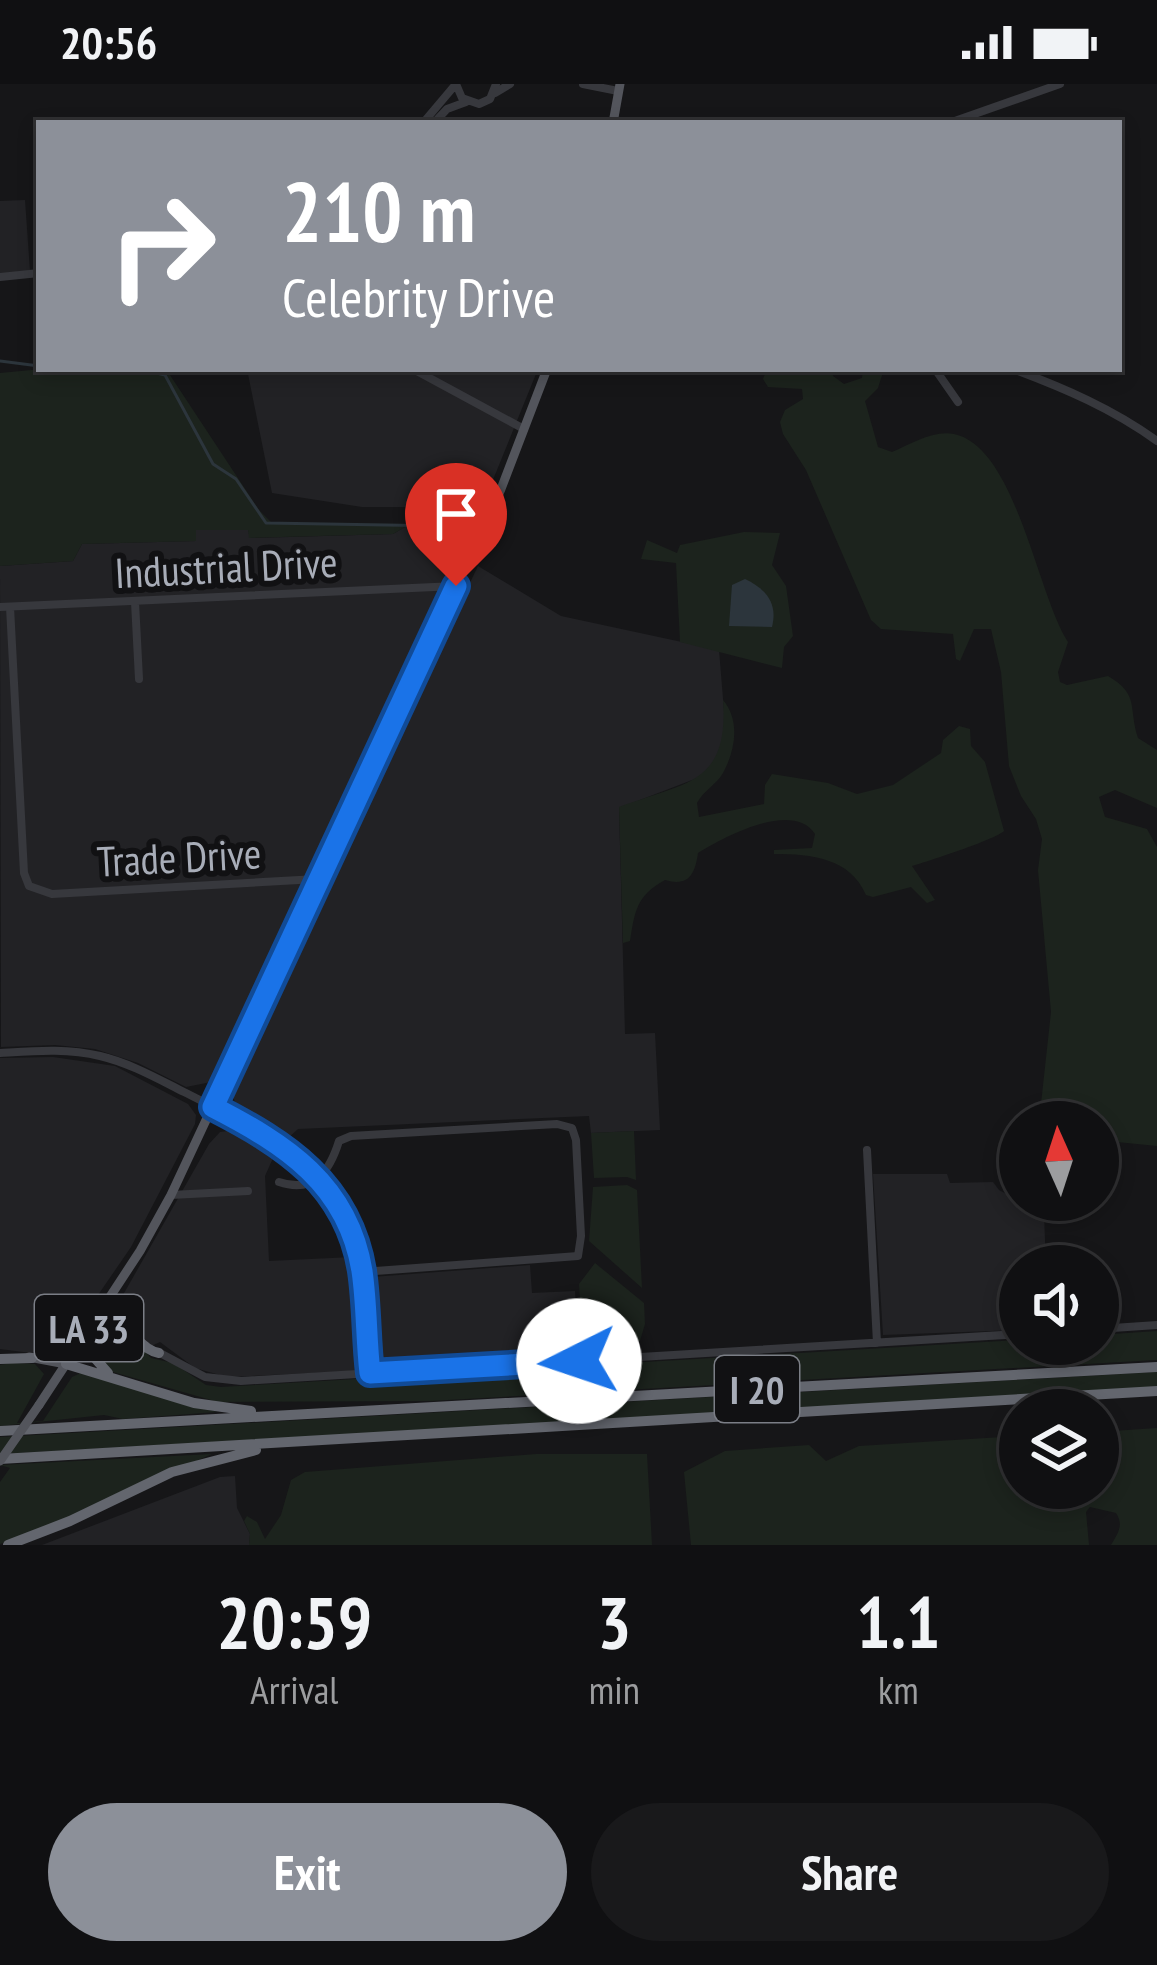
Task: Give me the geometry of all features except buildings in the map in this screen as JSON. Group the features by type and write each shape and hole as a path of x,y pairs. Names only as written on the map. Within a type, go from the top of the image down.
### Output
{"highway":[{"path":"99,1312 92,1349 99,1368 122,1381"},
{"path":"92,1349 100,1332 118,1327 148,1351 159,1353"},
{"path":"0,1357 32,1358"},
{"path":"66,1364 226,1409 356,1412"},
{"name":"I 20","path":"0,1431 1157,1367"},
{"name":"I 20","path":"0,1460 1157,1391"},
{"path":"8,1545 70,1522 172,1472 284,1443"}],"main road":[{"path":"614,120 619,87"},
{"name":"LA 33","path":"0,1460 171,1195 456,586 546,372"},
{"path":"32,1358 66,1364"}],"street":[{"path":"426,120 456,84 466,101"},
{"path":"437,120 447,109 466,101 478,104 495,89 510,84"},
{"path":"583,84 619,87"},
{"path":"958,120 1060,84"},
{"path":"0,277 36,273"},
{"path":"419,372 524,428"},
{"path":"937,372 958,402"},
{"path":"1021,372 1063,388 1157,441"},
{"name":"Industrial Drive","path":"5,607 456,586"},
{"path":"135,602 139,679"},
{"name":"Trade Drive","path":"5,607 24,877 29,886 44,894 317,879"},
{"path":"0,1053 70,1051 107,1057 274,1140 319,1177 344,1216 362,1272 370,1373"},
{"path":"279,1182 308,1184 319,1177 334,1161 341,1139 568,1126 576,1140 578,1256 362,1272"},
{"path":"867,1150 877,1342"},
{"path":"171,1195 248,1191"},
{"path":"1119,1328 1157,1325"},
{"path":"159,1353 205,1377 229,1381 999,1335"}],"shaded area":[{"path":"25,200 30,271 0,274 0,201"},
{"path":"168,372 272,523 410,524 393,534 249,538 248,530 196,530 196,541 82,544 73,561 0,566 0,373"},
{"path":"248,372 537,372 475,524 443,507 362,507 272,493"},
{"path":"766,372 832,372 844,384 862,378 863,372 883,372 878,388 865,401 878,447 892,452 946,433 975,445 994,465 1009,493 1068,642 1058,672 1060,682 1067,685 1108,676 1118,683 1129,696 1138,738 1157,750 1157,808 1115,790 1099,797 1105,817 1147,829 1157,847 1157,1146 1119,1142 1119,1101 1041,1101 1051,1012 1038,870 1042,839 1009,766 1001,672 991,629 974,629 960,661 953,634 881,629 871,620 806,470 783,434 780,422 785,410 803,399 802,389 768,387 763,379"},
{"path":"410,524 438,524 467,541 211,1082 186,1087 138,1063 95,1049 1,1047 0,566 73,561 82,544 195,541 196,530 248,530 250,538 393,534"},
{"path":"744,532 780,533 772,565 786,586 793,636 784,647 782,668 680,642 676,563 641,559 647,540 677,553 680,545"},
{"path":"478,566 561,616 719,650 726,735 713,765 700,777 619,808 625,1034 655,1033 660,1130 591,1133 589,1116 298,1129 287,1139 237,1110 232,1092 278,984"},
{"path":"745,579 769,598 772,627 729,626 732,585"},
{"path":"723,700 732,716 733,745 723,773 697,803 699,817 764,804 765,785 772,774 828,783 857,794 893,785 941,753 943,740 959,726 970,729 971,746 985,762 1004,831 912,866 935,900 927,903 911,887 866,895 840,866 816,857 774,854 774,850 812,848 815,834 805,824 791,820 758,825 698,853 693,873 685,880 665,880 648,892 636,913 630,941 623,943 619,807 683,785 710,765 719,749"},
{"path":"53,1057 115,1066 188,1104 196,1115 131,1247 63,1346 46,1355 0,1349 0,1058"},
{"path":"235,1130 277,1149 265,1176 269,1261 353,1257 363,1359 355,1371 227,1377 195,1368 160,1342 149,1347 120,1323 107,1323 209,1144 220,1132"},
{"path":"634,1131 636,1180 594,1178 591,1133"},
{"path":"873,1174 947,1174 950,1183 993,1182 999,1190 999,1221 1044,1221 1045,1245 999,1245 999,1331 883,1335"},
{"path":"627,1185 637,1190 642,1288 589,1241 593,1187"},
{"path":"595,1263 644,1303 640,1341 583,1344 579,1284"},
{"path":"530,1265 532,1293 575,1291 579,1358 401,1368 380,1358 372,1277"},
{"path":"110,1329 129,1334 151,1358 173,1363 206,1385 221,1387 999,1341 999,1365 1068,1365 430,1401 218,1402 106,1370 98,1360 100,1335"},
{"path":"1157,1331 1157,1360 1119,1362 1119,1334"},
{"path":"35,1364 44,1374 17,1423 43,1421 72,1377 83,1372 217,1412 123,1419 104,1415 0,1426 0,1365"},
{"path":"1157,1372 1157,1389 999,1389 999,1398 0,1454 0,1437"},
{"path":"1157,1428 1157,1545 1111,1545 1120,1525 1118,1517 1099,1509 1119,1509 1119,1431"},
{"path":"999,1437 999,1509 1088,1509 1089,1545 691,1545 684,1472 725,1451 809,1445 826,1461 859,1446"},
{"path":"212,1454 0,1544 0,1482 10,1468 0,1465"},
{"path":"536,1454 647,1454 652,1545 249,1545 247,1516 257,1522 265,1539 281,1515 291,1480 305,1472"},
{"path":"235,1476 237,1508 250,1534 249,1545 42,1545 220,1477"}],"waterway":[{"path":"0,361 36,366"},
{"path":"152,372 165,375 213,464 236,479 266,523 446,526 461,533"}],"route":[{"path":"456,586 213,1107 286,1148 333,1196 349,1226 362,1272 370,1373 579,1361"}]}
